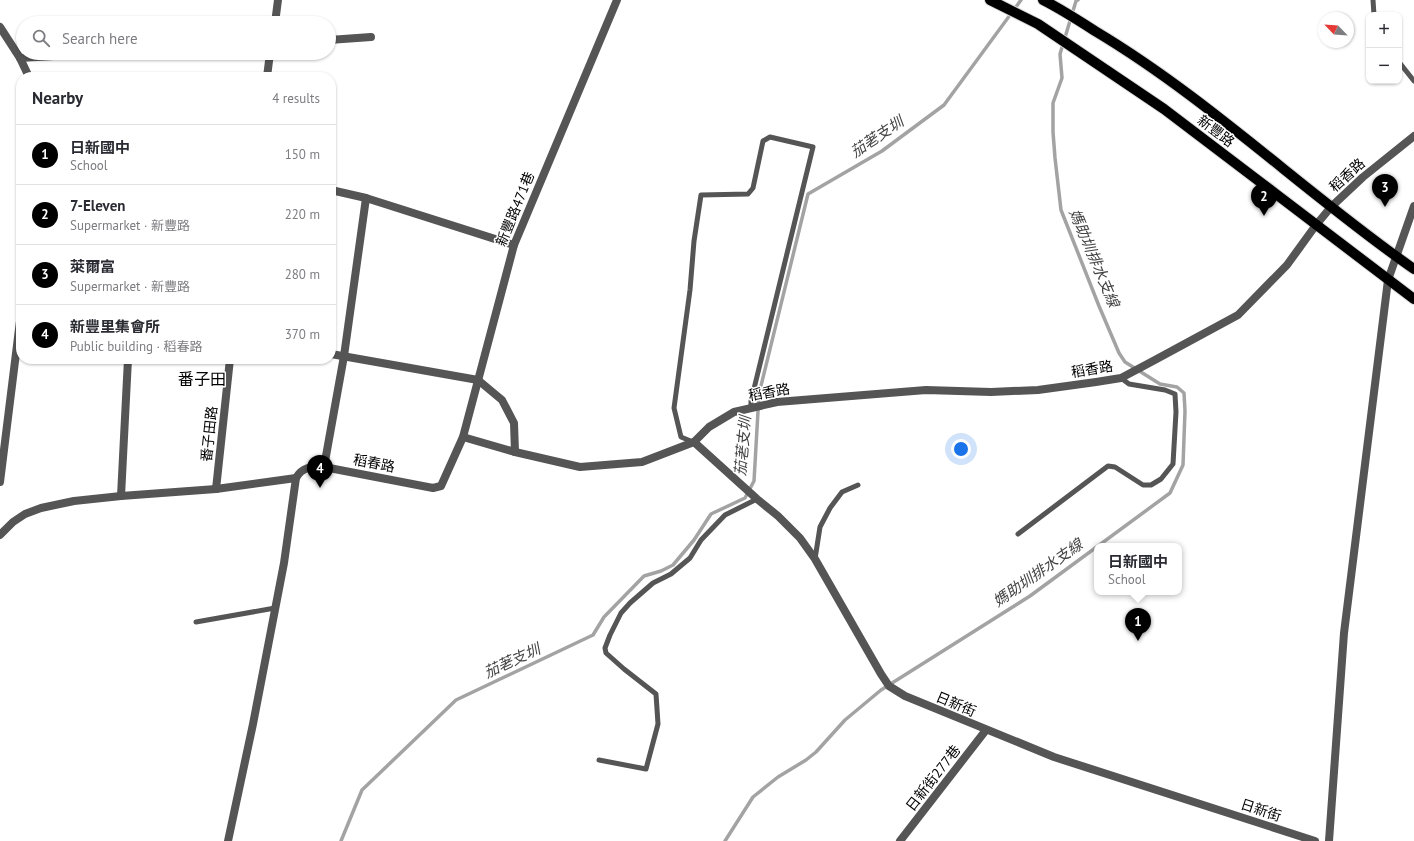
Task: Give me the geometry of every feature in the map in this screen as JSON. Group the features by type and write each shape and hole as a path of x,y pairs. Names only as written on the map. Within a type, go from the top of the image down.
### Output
{"main road":[{"name":"新豐路","path":"990,0 1038,24 1164,109 1414,299"},
{"name":"新豐路","path":"1043,0 1115,42 1178,86 1331,207 1414,269"}],"street":[{"path":"276,16 278,0"},
{"name":"新豐路471巷","path":"463,437 514,244 617,0"},
{"path":"0,27 16,52"},
{"path":"336,40 372,37"},
{"path":"21,60 27,72"},
{"path":"268,72 269,60"},
{"name":"稻香路","path":"694,442 709,427 734,412 777,402 926,390 991,392 1038,390 1121,378 1238,315 1287,265 1331,207 1363,177 1414,136"},
{"path":"336,191 366,198 514,244"},
{"path":"324,467 344,356 366,198"},
{"path":"1329,841 1344,632 1388,280 1414,206"},
{"path":"0,482 16,353"},
{"path":"336,355 478,380 502,400 514,423 515,452"},
{"path":"121,496 128,364"},
{"name":"番子田路","path":"216,489 229,364"},
{"path":"463,437 515,452 580,467 642,462 694,442"},
{"name":"稻春路","path":"0,536 13,522 25,514 41,508 121,496 216,489 296,478 299,472 310,467 324,467 433,488 441,486 463,437"},
{"name":"日新街","path":"694,442 778,516 800,538 816,559 889,686 905,696 1054,757 1315,841"},
{"path":"228,841 253,724 284,563 296,478"},
{"name":"日新街277巷","path":"900,841 986,730"}],"lane":[{"path":"1373,0 1374,12"},
{"path":"1402,66 1414,81"},
{"path":"694,442 681,437 674,408 701,195 748,194 753,188 763,141 770,137 813,147 751,401 751,408"},
{"path":"1018,534 1108,466 1116,467 1143,485 1151,485 1161,479 1173,464 1176,412 1174,394 1165,390 1129,384 1121,378"},
{"path":"816,559 820,527 830,508 842,492 858,485"},
{"path":"599,760 646,769 658,724 656,694 624,669 606,652 605,648 610,634 621,613 653,583 671,574 690,558 701,540 725,515 757,499"},
{"path":"196,622 275,608"}],"waterway":[{"name":"茄荖支圳","path":"341,841 362,790 456,700 593,635 604,617 644,576 661,571 673,565 694,540 711,514 745,498 754,481 759,394 808,194 882,151 944,105 1021,0"},
{"name":"媽助圳排水支線","path":"1078,0 1076,1 1060,54 1062,78 1053,103 1053,132 1061,210 1119,353 1125,362 1160,384 1177,387 1184,393 1185,411 1183,465 1170,493 1102,543"},
{"name":"媽助圳排水支線","path":"725,841 753,797 778,777 816,752 845,720 881,690 1030,596 1094,549"}],"place":[{"name":"萊爾富","path":"1385,207"},
{"name":"7-Eleven","path":"1264,216"},
{"name":"新豐里集會所","path":"320,488"},
{"name":"日新國中","path":"1138,641"}],"district":[{"name":"番子田","path":"202,379"}]}
